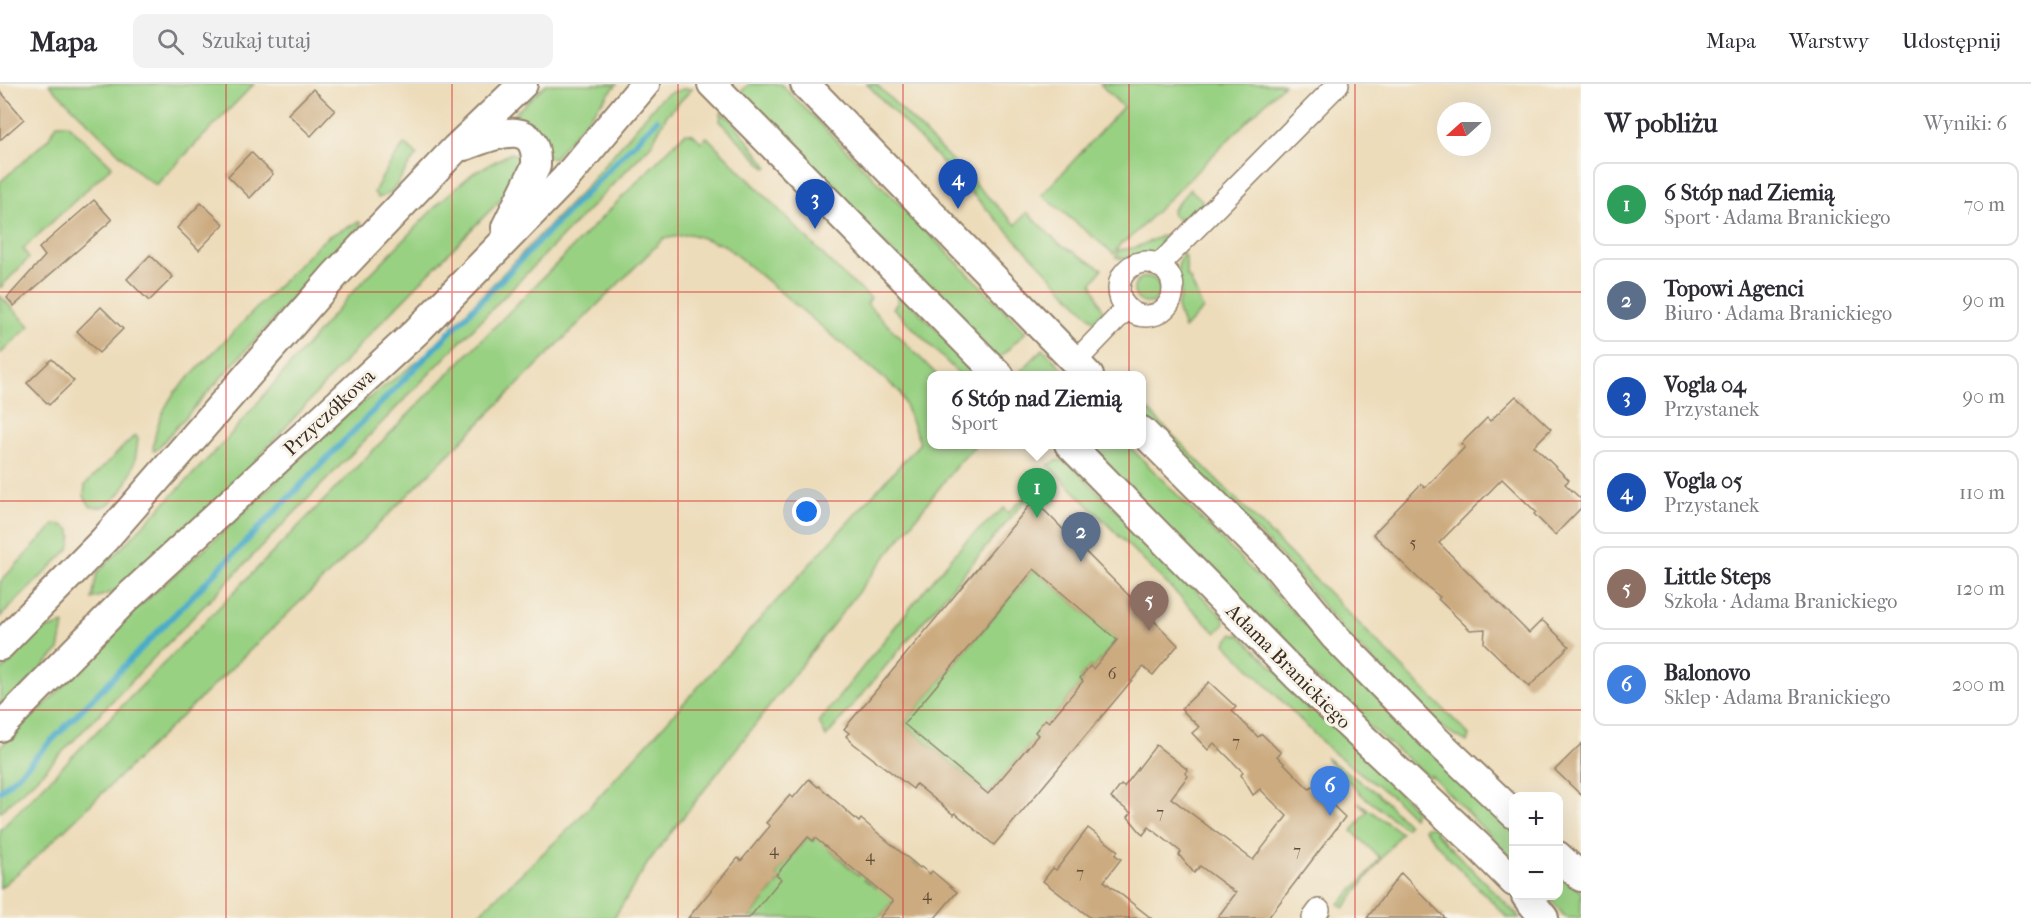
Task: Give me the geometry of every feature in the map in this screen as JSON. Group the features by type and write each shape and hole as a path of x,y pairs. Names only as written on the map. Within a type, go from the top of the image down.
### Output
{"main road":[{"path":"0,646 104,540 335,275 456,148 523,84"},
{"name":"Przyczółkowa","path":"0,727 125,600 416,332 565,178 645,84"},
{"path":"712,84 996,371"},
{"path":"805,84 1083,368"},
{"path":"456,148 503,132 513,131 523,134 534,146 536,166 495,250"},
{"path":"1146,435 1275,564 1335,637 1435,739 1509,809"},
{"name":"Adama Branickiego","path":"1074,449 1297,676 1509,877"},
{"path":"1563,861 1581,877"},
{"path":"1529,900 1544,918"}],"street":[{"path":"1158,266 1338,84"},
{"path":"1136,264 1158,266 1167,272 1172,285 1173,291 1168,304 1159,313 1148,316 1136,314 1127,308 1120,297 1122,278 1136,264"},
{"path":"1083,368 1127,308"}],"green space":[{"path":"49,84 254,84 156,185 142,176"},
{"path":"546,84 617,84 553,159 510,118"},
{"path":"749,84 781,84 1026,332 998,359 738,95"},
{"path":"867,84 876,84 1016,225 1027,212 1058,243 1102,269 1092,283 1103,311 1094,321"},
{"path":"1100,84 1284,84 1129,239 1121,243 1114,254 1042,195 1123,107"},
{"path":"692,89 667,115 651,145 44,771 0,812 0,747 50,700 134,611 220,535 346,415 421,359 585,188 660,99 669,93"},
{"path":"721,113 732,120 768,167 766,168 720,121"},
{"path":"57,124 67,124 112,166 23,249 29,258 0,288 0,182 48,139"},
{"path":"685,133 693,134 701,142 707,137 844,276 871,298 867,304 933,371 927,371 927,449 972,449 957,465 649,861 614,918 474,918 572,826 920,443 900,392 724,245 690,234 663,239 335,568 35,858 0,888 0,830"},
{"path":"405,144 417,155 391,191 378,198 374,192 388,167"},
{"path":"511,153 520,157 523,164 516,181 505,195 364,340 243,475 116,591 92,599 97,573 225,441 350,295 441,201 473,173"},
{"path":"1190,189 1202,200 1202,206 1184,225 1173,215 1172,210"},
{"path":"358,222 361,225 155,451 153,450 160,419 175,392 316,247 329,236"},
{"path":"1162,236 1169,240 1155,253 1123,259 1116,257 1119,250 1134,248"},
{"path":"1183,254 1186,258 1186,275 1203,309 1184,329 1177,307 1181,295 1178,266"},
{"path":"1147,277 1156,281 1160,290 1156,299 1147,303 1138,299 1134,290 1138,281"},
{"path":"897,290 978,371 956,371 893,308 898,302"},
{"path":"0,296 30,326 0,354"},
{"path":"1043,349 1065,371 1021,371"},
{"path":"1146,408 1469,735 1467,742 1444,729 1348,636 1285,560 1146,418"},
{"path":"135,435 138,438 134,462 121,491 104,506 90,506 84,496 85,485"},
{"path":"1087,449 1132,449 1442,763 1509,826 1509,856 1431,775 1429,777 1343,705"},
{"path":"1058,460 1070,464 1224,618 1224,625 1216,633 1048,465"},
{"path":"1027,494 1029,496 826,737 819,722 926,588 965,542 1004,508 1008,513"},
{"path":"55,524 65,526 71,531 69,549 0,617 0,582"},
{"path":"1034,569 1117,640 1093,669 1090,666 1080,678 1083,681 1049,722 1045,720 1038,735 988,794 904,724"},
{"path":"64,624 59,650 0,711 0,672 40,631"},
{"path":"1233,634 1240,635 1372,763 1415,809 1413,817 1395,799 1330,750 1225,643"},
{"path":"1325,757 1378,794 1408,825 1405,828 1363,796"},
{"path":"1358,802 1401,833 1344,908 1339,904 1380,858 1352,831 1367,811"},
{"path":"841,807 839,837 829,849 857,874 862,872 866,876 864,879 876,888 887,877 911,861 921,867 879,918 745,918 750,917 781,880 776,875 808,837 813,841"},
{"path":"1426,827 1436,830 1435,832 1520,918 1508,918 1448,857 1424,829"},
{"path":"1563,876 1581,892 1581,918 1566,918 1551,900 1563,900"}],"building":[{"path":"313,89 335,110 311,136 288,114"},
{"path":"0,91 24,119 0,140"},
{"path":"251,152 273,174 250,198 228,176"},
{"path":"94,200 112,220 14,306 7,298 45,256 39,248"},
{"path":"201,203 224,224 199,250 177,228"},
{"path":"150,255 173,277 149,301 127,279"},
{"path":"101,307 123,329 99,353 77,331"},
{"path":"52,359 74,381 49,405 27,383"},
{"path":"1516,396 1551,429 1534,446 1569,480 1565,484 1581,499 1581,508 1555,535 1534,514 1536,512 1502,479 1439,543 1529,633 1542,620 1569,646 1529,687 1484,643 1485,629 1470,630 1438,599 1440,597 1373,534 1421,484 1425,488 1465,447 1461,444 1487,418 1490,421"},
{"path":"1034,500 1178,645 1153,675 1143,667 994,845 916,784 913,789 854,744 846,736 849,733 844,729","holes":["1034,569 1117,640 1093,669 1090,666 1080,678 1083,681 1049,722 1045,719 1035,732 1038,735 988,794 904,724"]},
{"path":"1209,682 1236,707 1232,711 1258,737 1262,734 1281,753 1277,756 1308,788 1313,786 1345,817 1268,918 1217,918 1236,893 1200,866 1194,873 1179,855 1181,852 1149,827 1143,835 1128,817 1131,813 1111,798 1121,785 1124,787 1156,745 1188,770 1185,773 1188,776 1171,798 1253,860 1287,816 1260,789 1253,795 1241,775 1243,772 1214,743 1208,750 1192,733 1199,727 1181,709"},
{"path":"1581,744 1581,795 1555,770"},
{"path":"809,779 859,822 861,819 920,868 930,874 932,871 957,892 935,918 879,918 893,901 815,838 813,841 808,837 776,875 781,879 749,918 688,918 738,858 741,861 770,826 766,823 790,795 793,798"},
{"path":"1088,828 1118,851 1115,855 1121,859 1104,881 1151,918 1091,918 1043,881 1053,868 1056,870"},
{"path":"1401,873 1445,918 1367,918"}],"waterway":[{"path":"0,791 657,120"}],"place":[{"name":"Vogla 05","path":"958,209"},
{"name":"Vogla 04","path":"815,229"},
{"name":"6 Stóp nad Ziemią","path":"1037,518"},
{"name":"Topowi Agenci","path":"1081,562"},
{"name":"Little Steps","path":"1149,631"},
{"name":"Balonovo","path":"1330,816"}]}
